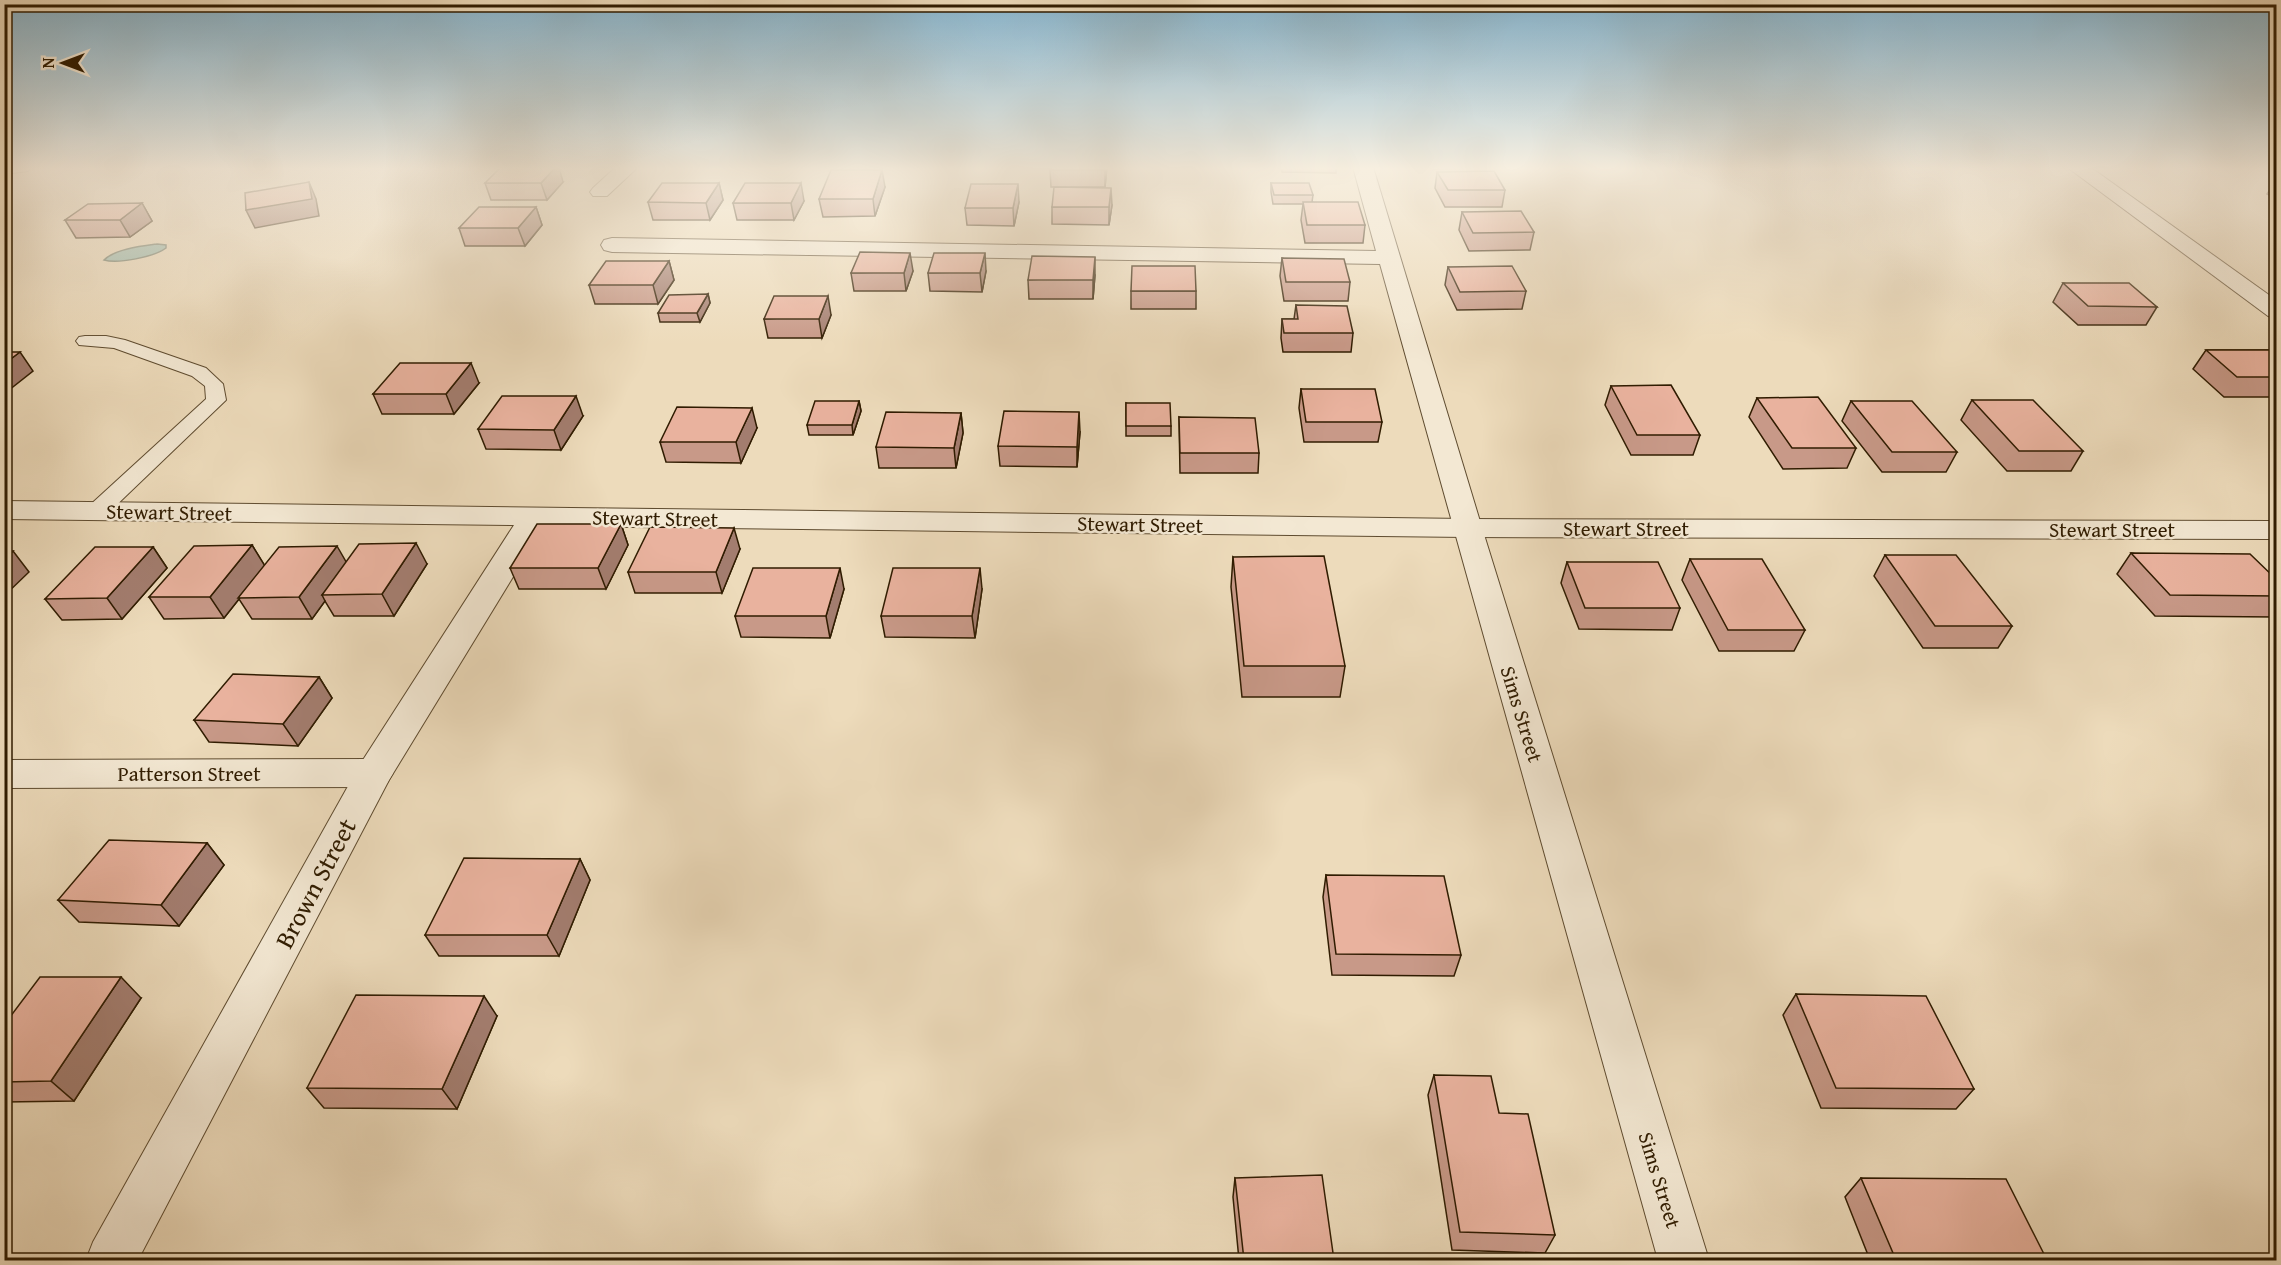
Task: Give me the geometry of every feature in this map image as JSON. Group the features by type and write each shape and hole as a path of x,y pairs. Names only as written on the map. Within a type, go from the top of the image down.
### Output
{"street":[{"name":"Sims Street","path":"1380,226 1684,1260"},
{"path":"2159,226 2277,311"},
{"path":"612,245 1389,258"},
{"name":"Stewart Street","path":"4,510 1467,528 2277,530"},
{"name":"Brown Street","path":"111,1260 374,773 535,516"},
{"name":"Patterson Street","path":"4,774 374,773"}],"lane":[{"path":"85,341 106,341 119,344 199,372 214,384 216,400 97,511"}],"shaded area":[{"path":"157,244 166,245 166,248 136,259 104,260 122,251"}],"building":[{"path":"461,226 520,226 518,228 459,228"},
{"path":"1469,226 1530,226 1534,232 1473,233"},
{"path":"860,252 910,253 904,273 851,273"},
{"path":"934,253 985,253 980,273 928,273"},
{"path":"1032,256 1095,257 1093,280 1028,280"},
{"path":"1282,258 1344,259 1350,282 1286,282"},
{"path":"606,261 669,261 653,285 589,285"},
{"path":"1132,266 1195,266 1196,291 1131,291"},
{"path":"1512,266 1526,291 1460,292 1448,267"},
{"path":"2063,283 2129,283 2157,307 2088,306"},
{"path":"708,294 697,313 658,313 669,295"},
{"path":"774,296 828,296 819,319 764,319"},
{"path":"1296,305 1347,306 1353,333 1284,333 1282,319 1298,319"},
{"path":"2206,350 2277,350 2277,377 2237,377"},
{"path":"4,352 20,352 4,364"},
{"path":"400,363 471,363 446,394 373,394"},
{"path":"1671,385 1700,435 1637,435 1611,386"},
{"path":"1301,389 1375,389 1382,422 1306,422"},
{"path":"502,396 576,396 554,430 478,429"},
{"path":"1818,397 1856,448 1792,448 1757,398"},
{"path":"1972,400 2033,400 2083,451 2019,451"},
{"path":"815,401 859,401 852,425 807,425"},
{"path":"1851,401 1912,401 1957,452 1892,452"},
{"path":"1126,403 1170,403 1171,426 1126,426"},
{"path":"677,407 752,408 736,442 660,442"},
{"path":"1004,411 1079,412 1077,447 998,446"},
{"path":"886,412 961,413 954,448 876,447"},
{"path":"1179,417 1255,418 1259,453 1180,453"},
{"path":"537,524 621,524 598,568 510,568"},
{"path":"650,527 734,528 716,572 628,572"},
{"path":"416,543 382,594 322,595 359,544"},
{"path":"252,545 210,597 149,597 194,546"},
{"path":"337,546 299,597 238,598 279,547"},
{"path":"95,547 153,547 107,598 45,599"},
{"path":"4,551 13,551 4,559"},
{"path":"2131,553 2250,554 2277,580 2277,596 2170,595"},
{"path":"1885,555 1956,555 2012,626 1935,626"},
{"path":"1324,556 1345,666 1244,666 1233,557"},
{"path":"1690,559 1762,559 1805,630 1728,630"},
{"path":"1567,562 1658,562 1680,608 1585,608"},
{"path":"753,568 840,568 826,616 735,616"},
{"path":"893,568 980,568 972,616 881,616"},
{"path":"233,674 319,677 283,724 194,720"},
{"path":"109,840 207,843 161,905 58,900"},
{"path":"464,858 580,859 547,935 425,935"},
{"path":"1326,875 1444,876 1461,955 1336,954"},
{"path":"40,977 121,977 51,1081 4,1082 4,1025"},
{"path":"1796,994 1926,996 1974,1089 1836,1088"},
{"path":"356,995 484,996 442,1089 307,1088"},
{"path":"1434,1075 1491,1076 1499,1113 1528,1114 1555,1235 1460,1232"},
{"path":"1322,1175 1334,1260 1244,1260 1235,1178"},
{"path":"1861,1178 2006,1179 2047,1260 1896,1260"}]}
